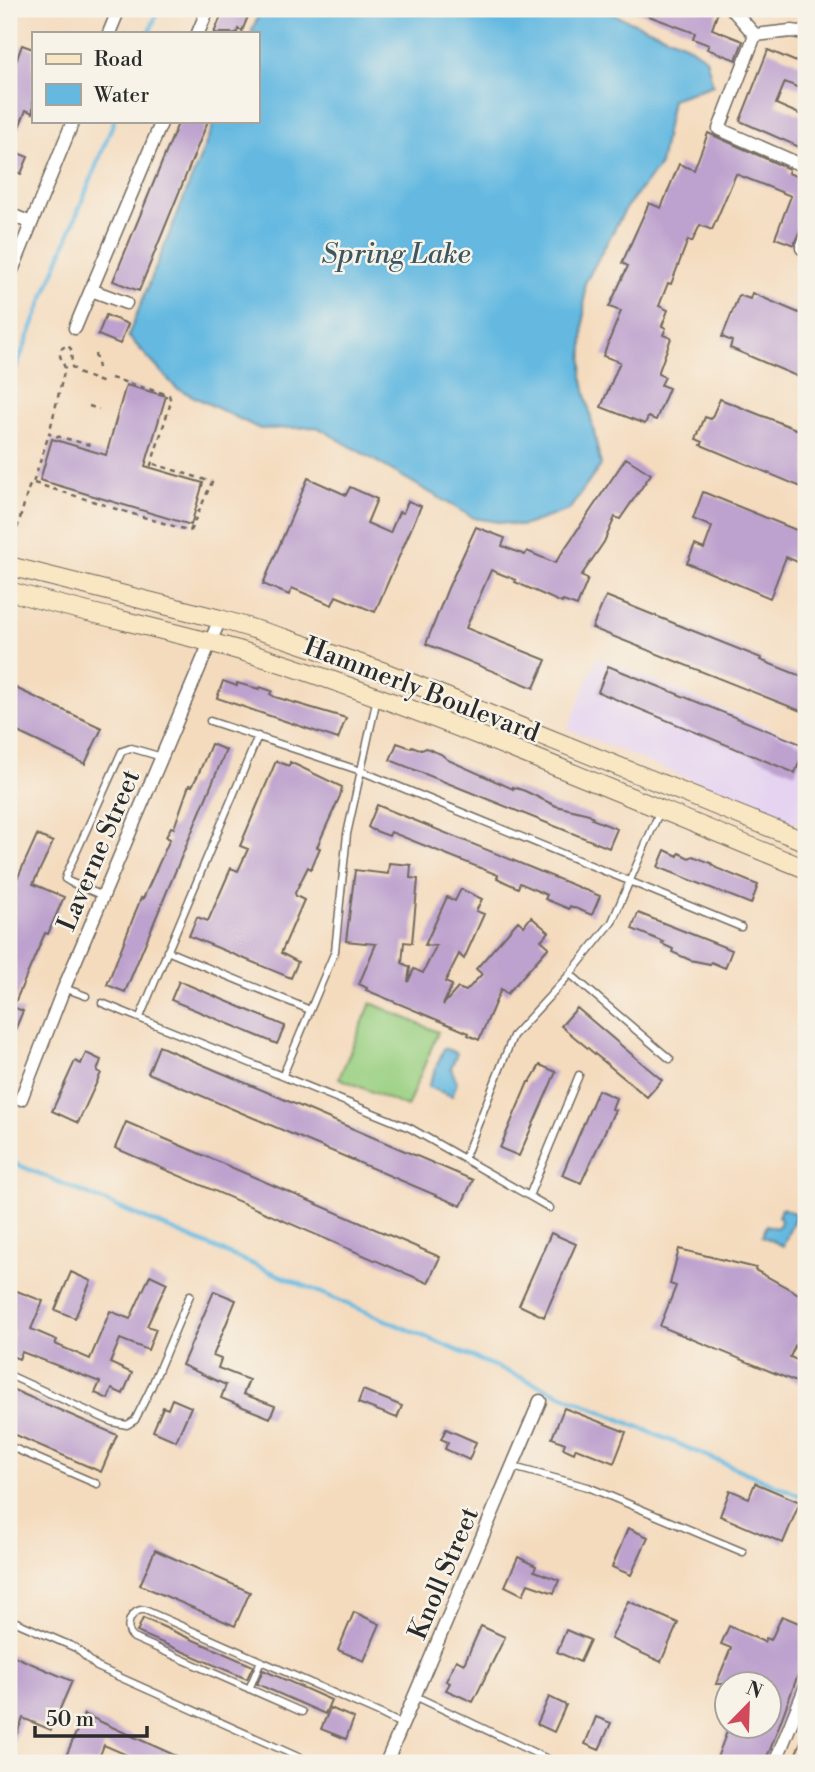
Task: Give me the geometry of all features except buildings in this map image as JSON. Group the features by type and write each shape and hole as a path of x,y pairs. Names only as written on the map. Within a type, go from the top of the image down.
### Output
{"main road":[{"name":"Hammerly Boulevard","path":"9,566 220,619 382,671 806,842"},
{"name":"Hammerly Boulevard","path":"9,591 63,607 212,642 377,696 806,869"},
{"path":"377,696 382,671"},
{"path":"586,780 596,758"}],"street":[{"path":"109,32 119,9"},
{"path":"198,32 208,9"},
{"path":"732,9 755,35"},
{"path":"755,35 806,33"},
{"path":"755,35 719,129 806,167"},
{"path":"9,278 73,122"},
{"path":"75,328 162,122"},
{"path":"9,214 31,223"},
{"path":"91,290 126,303"},
{"name":"Laverne Street","path":"21,1099 64,988 220,619"},
{"name":"Knoll Street","path":"386,1763 540,1401"},
{"path":"775,1763 806,1690"}],"lane":[{"path":"283,1075 335,951 347,834 377,696"},
{"path":"210,721 361,771 741,927"},
{"path":"140,1017 258,736"},
{"path":"103,896 65,879 67,873 122,751 131,748 162,757"},
{"path":"465,1157 513,1036 570,974 612,922 660,810"},
{"path":"167,951 310,1010"},
{"path":"570,974 670,1059"},
{"path":"64,988 86,996"},
{"path":"102,1003 411,1128 550,1208"},
{"path":"529,1196 579,1075"},
{"path":"9,1375 112,1422 127,1425 135,1420 150,1390 190,1295"},
{"path":"9,1446 97,1484"},
{"path":"513,1467 588,1488 743,1552"},
{"path":"302,1712 134,1638 129,1634 130,1620 135,1612 145,1610 403,1725"},
{"path":"9,1619 76,1648 97,1667 308,1763"},
{"path":"249,1689 261,1661"},
{"path":"415,1696 556,1763"}],"path":[{"path":"9,546 49,434 65,368 60,356 61,349 67,345 71,349 72,367 80,374 106,384"},
{"path":"95,354 98,368"},
{"path":"111,378 169,395 171,402 150,466 212,482 190,531 113,508"},
{"path":"89,406 99,409"},
{"path":"49,434 90,445"},
{"path":"148,455 153,457"},
{"path":"40,460 46,462"},
{"path":"33,483 108,506"}],"shaded area":[{"path":"597,657 806,743 806,810 800,825 568,729"}],"green space":[{"path":"371,1003 438,1032 407,1107 339,1078"}],"water":[{"name":"Spring Lake","path":"261,9 601,9 685,44 706,58 713,85 672,99 660,165 627,206 585,283 582,376 601,465 569,510 522,526 474,518 317,427 260,429 176,388 128,336 215,122 259,122 259,32 251,32"},
{"path":"444,1048 457,1053 451,1068 457,1083 452,1096 428,1087"},
{"path":"782,1208 796,1214 783,1246 762,1236 767,1225 775,1228 780,1225 778,1216"}],"waterway":[{"path":"149,32 159,9"},
{"path":"9,385 114,122"},
{"path":"9,1161 806,1498"}]}
